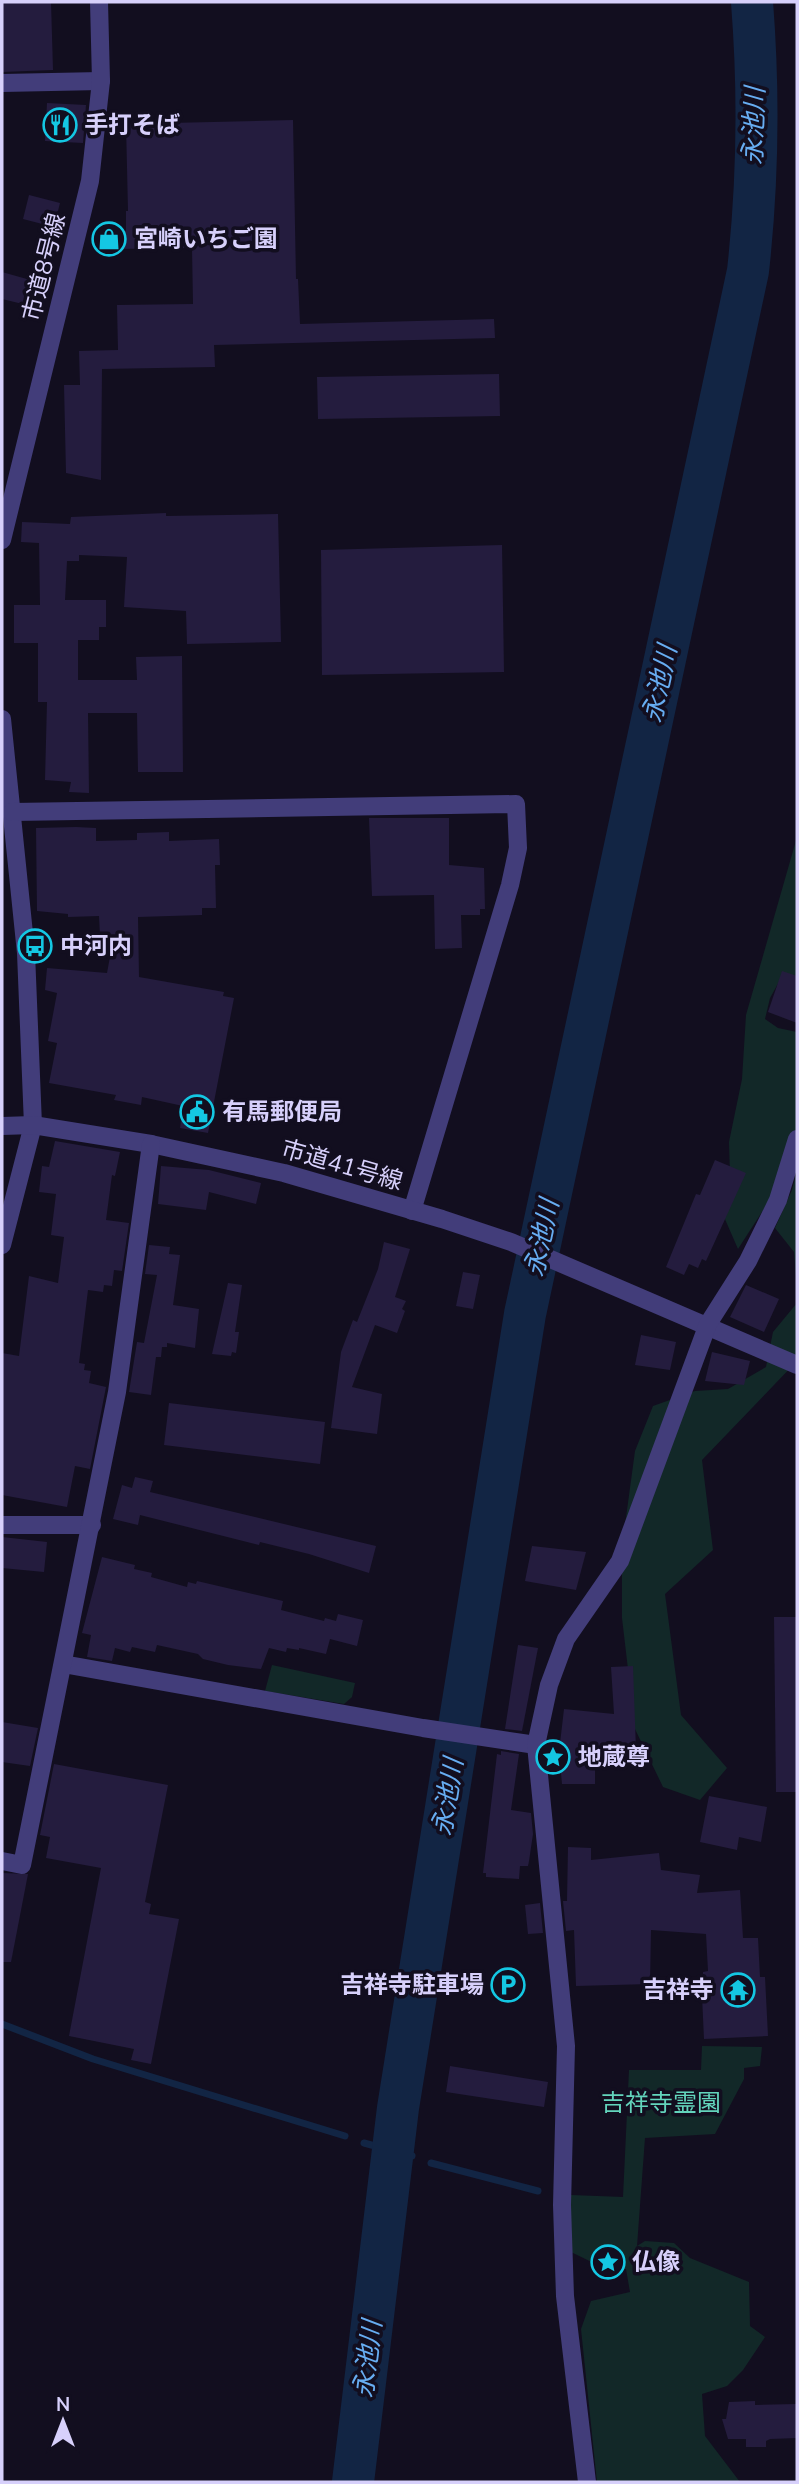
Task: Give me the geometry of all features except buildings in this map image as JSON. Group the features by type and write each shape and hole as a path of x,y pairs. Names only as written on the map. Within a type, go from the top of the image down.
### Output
{"street":[{"name":"市道8号線","path":"2,540 4,511 20,464 87,195 101,81 99,2"},
{"path":"2,83 101,81"},
{"path":"2,457 20,464"},
{"path":"2,719 5,775 12,812 26,953 33,1125 2,1245"},
{"path":"12,812 516,804 518,848 510,885 412,1211"},
{"name":"市道41号線","path":"2,1126 33,1125 151,1144 284,1173 511,1242 708,1324"},
{"path":"587,2482 565,2296 562,2204 566,2046 536,1745 549,1685 566,1639 620,1561 708,1324 748,1261 778,1200 797,1139"},
{"path":"2,1861 23,1865 117,1392 151,1144"},
{"path":"708,1324 797,1365"},
{"path":"2,1525 92,1525"},
{"path":"64,1664 433,1730 536,1745"}],"green space":[{"path":"797,837 797,988 780,980 770,998 765,1019 778,1028 797,1032 797,1128 784,1158 784,1178 738,1249 721,1210 730,1175 729,1142 742,1079 746,1015"},
{"path":"797,1171 797,1289 794,1252 775,1228 792,1190"},
{"path":"797,1303 797,1361 702,1460 713,1550 665,1594 681,1715 727,1768 700,1800 663,1787 635,1729 622,1618 622,1547 635,1451 653,1406 695,1391 728,1389 766,1367 773,1332"},
{"path":"272,1665 355,1683 352,1697 344,1704 265,1691"},
{"name":"吉祥寺霊園","path":"702,2046 762,2047 760,2066 744,2068 744,2079 715,2134 645,2138 637,2246 645,2241 674,2243 690,2258 749,2282 750,2326 765,2337 743,2370 727,2386 702,2394 705,2436 740,2482 597,2482 581,2329 591,2301 630,2292 626,2269 606,2269 571,2252 571,2195 623,2197 629,2070 701,2070"}],"waterway":[{"name":"永池川","path":"353,2482 398,2108 525,1314 748,271 756,136 752,2"},
{"path":"2,2024 93,2059 345,2136"},
{"path":"364,2143 412,2156"},
{"path":"431,2163 538,2191"}],"place":[{"name":"手打そば","path":"60,125"},
{"name":"宮崎いちご園","path":"109,239"},
{"name":"中河内","path":"35,946"},
{"name":"有馬郵便局","path":"197,1112"},
{"name":"地蔵尊","path":"553,1757"},
{"name":"吉祥寺駐車場","path":"508,1985"},
{"name":"吉祥寺","path":"738,1990"},
{"name":"仏像","path":"608,2262"}]}
